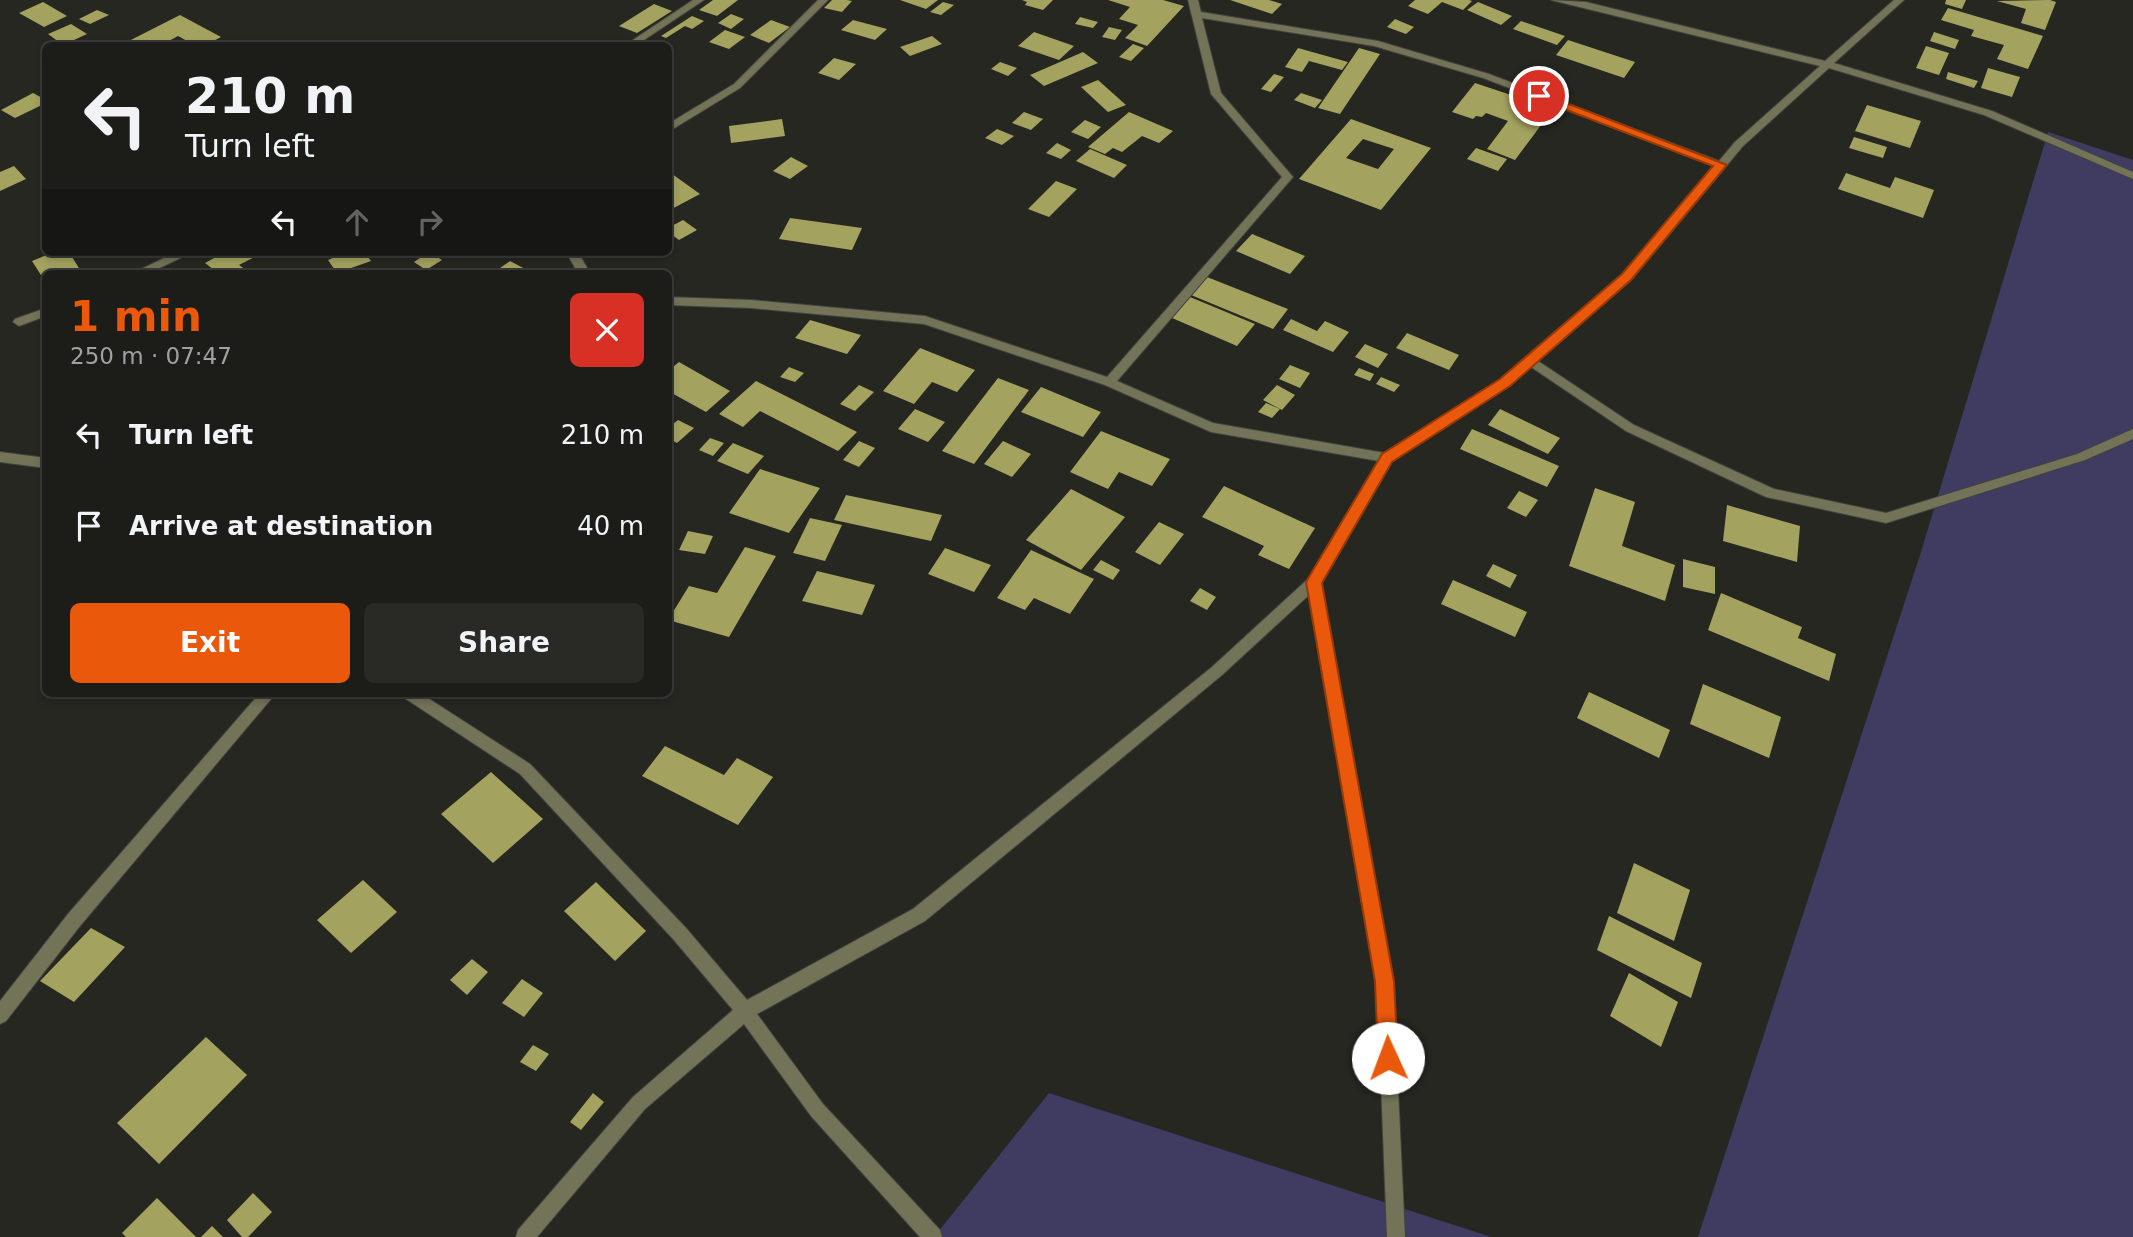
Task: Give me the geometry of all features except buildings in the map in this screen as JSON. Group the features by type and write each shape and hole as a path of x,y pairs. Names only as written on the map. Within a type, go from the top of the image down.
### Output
{"street":[{"path":"634,42 699,0"},
{"path":"672,127 737,86 823,0"},
{"path":"1109,382 1288,177 1216,94 1193,0"},
{"path":"1556,0 1829,65 1988,113 2133,176"},
{"path":"525,1237 639,1104 745,1011 919,915 1217,671 1314,582 1387,458 1505,383 1627,277 1739,144 1899,0"},
{"path":"1196,14 1375,43 1486,76 1721,165"},
{"path":"146,270 178,256"},
{"path":"672,302 751,304 925,320 1109,382 1211,427 1387,458"},
{"path":"19,323 42,314"},
{"path":"1530,361 1630,428 1771,494 1886,518 2081,457 2133,434"},
{"path":"0,457 42,462"},
{"path":"1314,582 1385,981 1396,1237"},
{"path":"0,1015 74,920 266,697"},
{"path":"414,697 525,769 680,934 745,1011 817,1110 933,1237"}],"shaded area":[{"path":"2048,132 2133,160 2133,1237 1698,1237 1920,555"},
{"path":"1049,1093 1491,1237 934,1237"}],"route":[{"path":"1388,1058 1385,981 1314,582 1387,458 1505,383 1627,277 1721,165 1539,96"}]}
